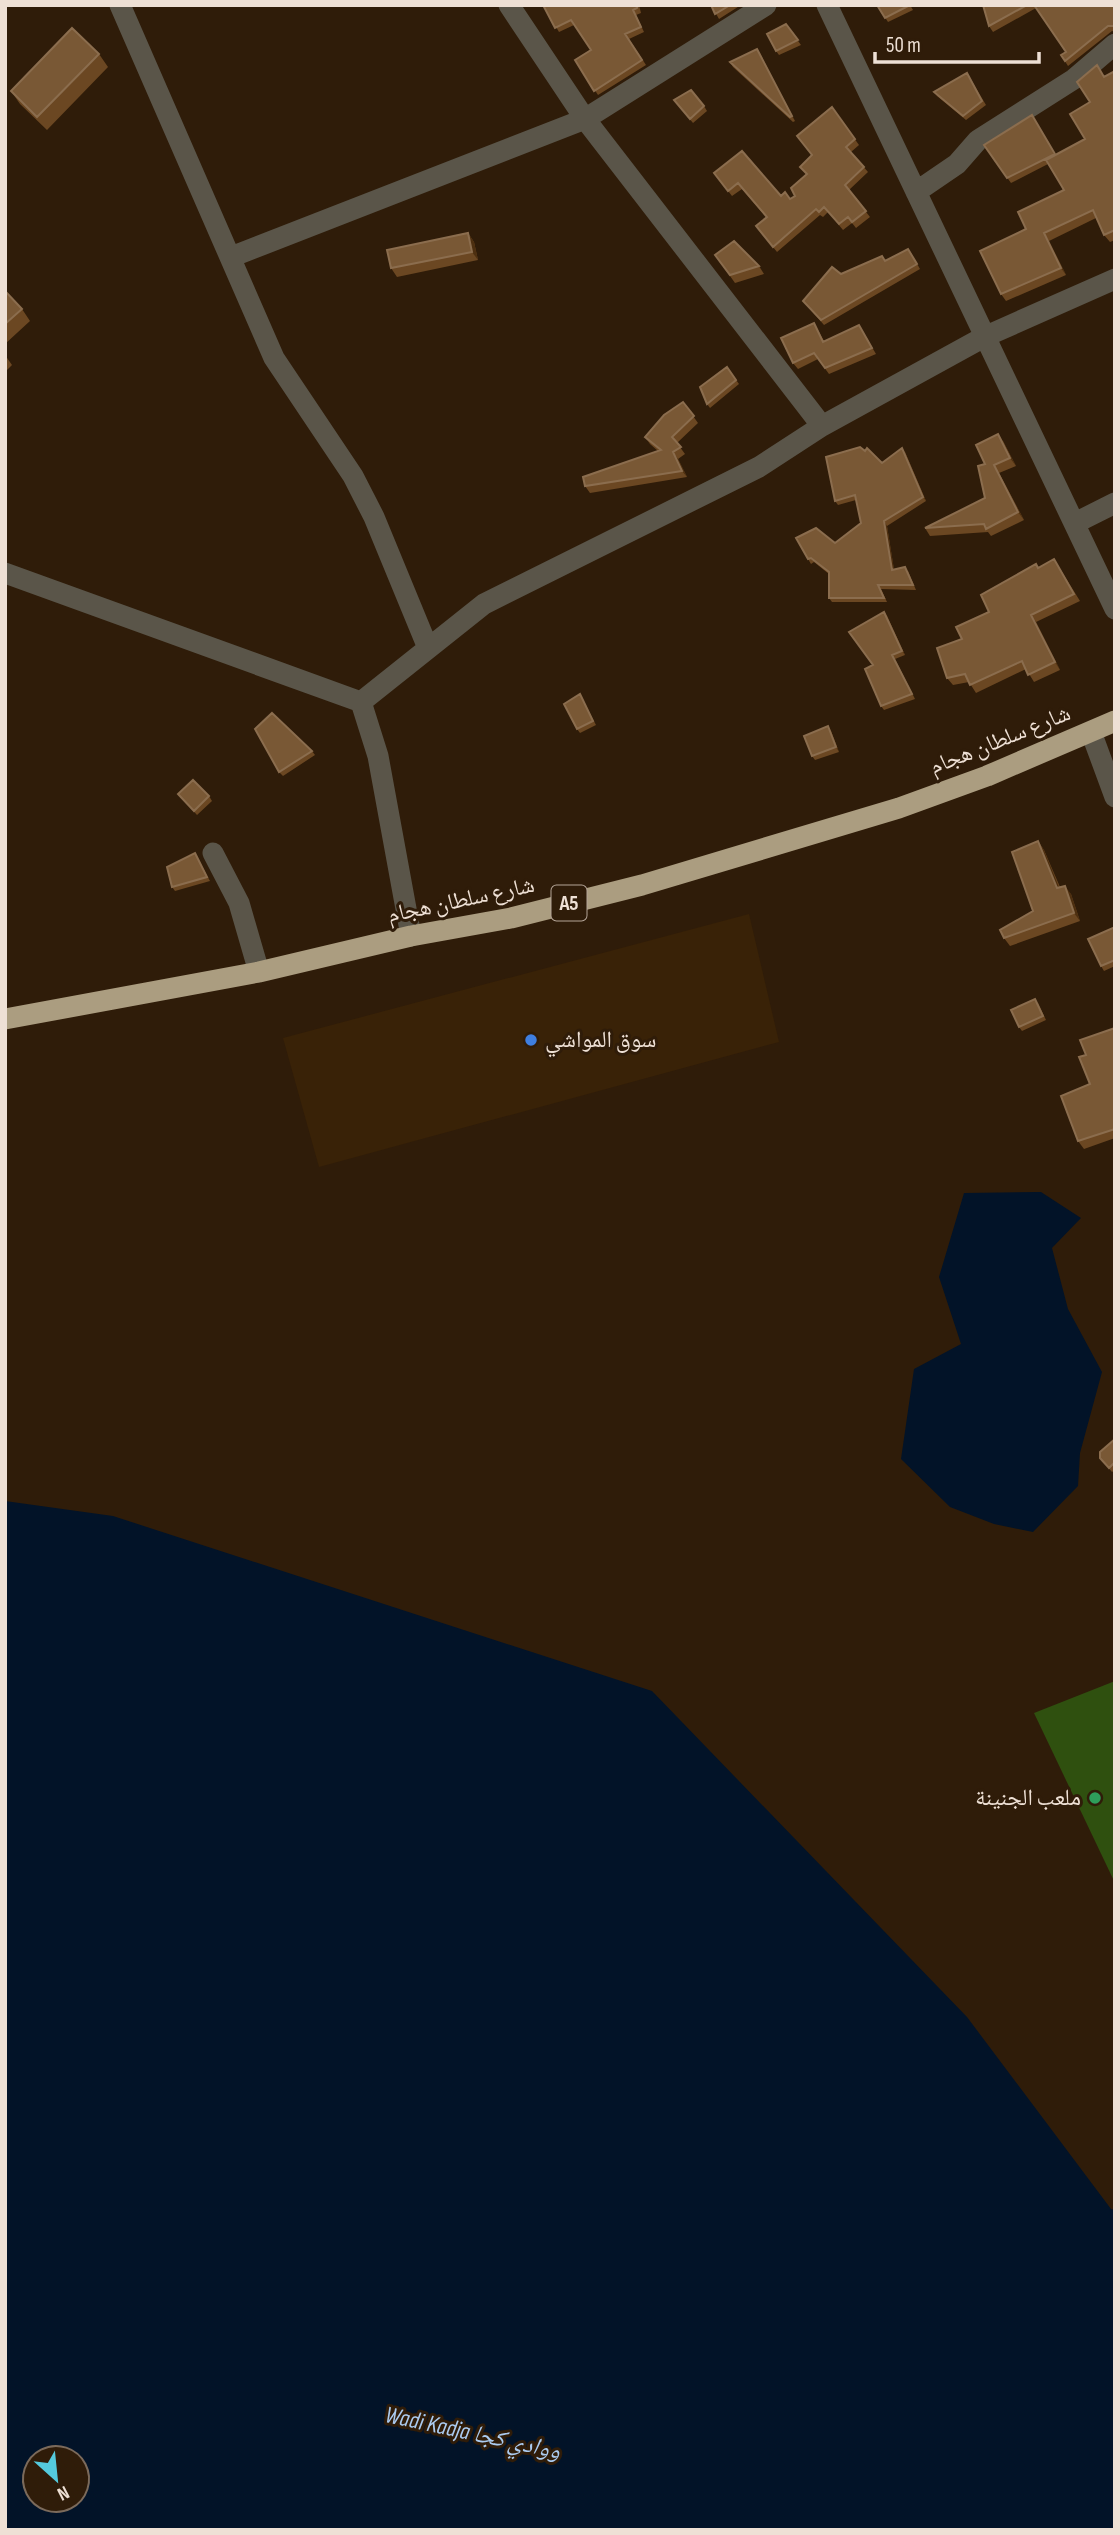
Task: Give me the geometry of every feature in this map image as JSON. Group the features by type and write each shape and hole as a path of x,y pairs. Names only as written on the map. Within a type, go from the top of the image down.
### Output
{"highway":[{"name":"شارع سلطان هجام","path":"5,1019 258,972 411,936 511,918 718,864 898,808 987,776 1115,720"}],"street":[{"path":"120,5 274,358 353,476 374,517 428,648"},
{"path":"509,5 585,119 822,426"},
{"path":"231,257 585,119 766,5"},
{"path":"827,5 1115,609"},
{"path":"916,192 957,164 978,141 1074,79 1115,44"},
{"path":"361,702 484,604 759,467 822,426 984,337 1115,279"},
{"path":"1075,523 1115,503"},
{"path":"5,573 361,702"},
{"path":"361,702 381,768 411,936"},
{"path":"1091,732 1115,797"},
{"path":"213,853 239,903 258,972"}],"shaded area":[{"name":"سوق المواشي","path":"749,914 779,1042 319,1167 283,1038"}],"green space":[{"name":"ملعب الجنينة","path":"1115,1681 1115,1883 1034,1713"}],"water":[{"path":"1041,1192 1081,1218 1052,1248 1068,1309 1102,1372 1080,1453 1078,1486 1033,1532 994,1524 950,1507 901,1459 914,1369 961,1344 939,1277 964,1193"},
{"name":"Wadi Kadja ووادي كجا","path":"5,1501 113,1516 652,1691 967,2017 1111,2209 1115,2210 1115,2530 5,2530"}],"building":[{"path":"543,5 637,5 633,10 641,27 625,34 642,60 594,91 575,60 591,50 571,20 555,28"},
{"path":"711,5 730,5 715,14"},
{"path":"877,5 910,5 885,18"},
{"path":"983,5 1027,5 989,26"},
{"path":"1034,5 1115,5 1115,26 1108,26 1065,61 1061,55 1066,52"},
{"path":"786,24 798,40 776,51 767,34"},
{"path":"72,28 99,54 37,117 11,91"},
{"path":"757,49 792,116 730,62"},
{"path":"1097,65 1104,77 1115,71 1115,230 1104,235 1093,210 1044,233 1061,268 1001,294 980,251 1026,229 1018,212 1064,190 1046,160 1085,139 1070,114 1090,102 1077,82"},
{"path":"967,73 982,101 963,116 934,92"},
{"path":"691,90 704,106 690,119 674,100"},
{"path":"832,107 855,139 846,147 864,167 845,185 866,211 852,222 848,217 839,224 824,207 819,212 816,209 773,247 756,226 767,217 738,183 728,191 714,173 742,151 781,196 785,192 790,199 795,196 791,188 807,174 800,167 812,155 797,136"},
{"path":"1032,115 1055,154 1007,178 984,145"},
{"path":"468,233 472,252 391,268 387,250"},
{"path":"734,241 759,266 730,275 715,255"},
{"path":"908,249 917,264 821,320 803,301 832,267 841,274 882,256 885,261"},
{"path":"5,291 22,309 5,324"},
{"path":"814,323 823,342 859,325 872,348 825,368 814,353 793,363 781,338"},
{"path":"727,367 736,380 707,404 700,387"},
{"path":"683,402 694,416 672,437 681,447 673,452 682,471 585,486 583,477 661,450 645,437 664,415"},
{"path":"998,434 1010,458 994,465 1018,512 986,529 984,524 925,528 985,498 978,466 985,464 976,445"},
{"path":"860,447 865,451 867,448 882,463 902,448 923,497 884,521 892,570 905,567 913,585 878,585 884,598 829,598 829,572 811,558 808,559 796,538 816,528 835,543 861,523 855,495 835,501 826,457"},
{"path":"1054,559 1074,594 1031,615 1055,662 1028,675 1022,661 970,685 965,674 947,678 937,648 962,639 956,627 989,612 981,595 1036,564 1038,568"},
{"path":"884,612 902,651 892,655 912,694 881,706 865,669 873,665 849,632"},
{"path":"580,694 593,721 577,729 564,704"},
{"path":"272,713 312,751 279,772 255,729"},
{"path":"828,726 836,747 812,756 804,736"},
{"path":"193,780 209,796 194,811 178,794"},
{"path":"1038,841 1057,888 1065,886 1074,913 1004,938 1000,930 1033,911 1012,852"},
{"path":"195,853 207,877 172,887 167,867"},
{"path":"1115,927 1115,960 1101,966 1088,939"},
{"path":"1035,999 1043,1016 1019,1027 1011,1010"},
{"path":"1115,1028 1115,1129 1078,1141 1061,1096 1090,1084 1079,1057 1086,1055 1080,1040"},
{"path":"1115,1439 1115,1462 1109,1468 1100,1458 1100,1452"}],"place":[{"name":"سوق المواشي","path":"531,1040"},
{"name":"ملعب الجنينة","path":"1095,1798"}]}
